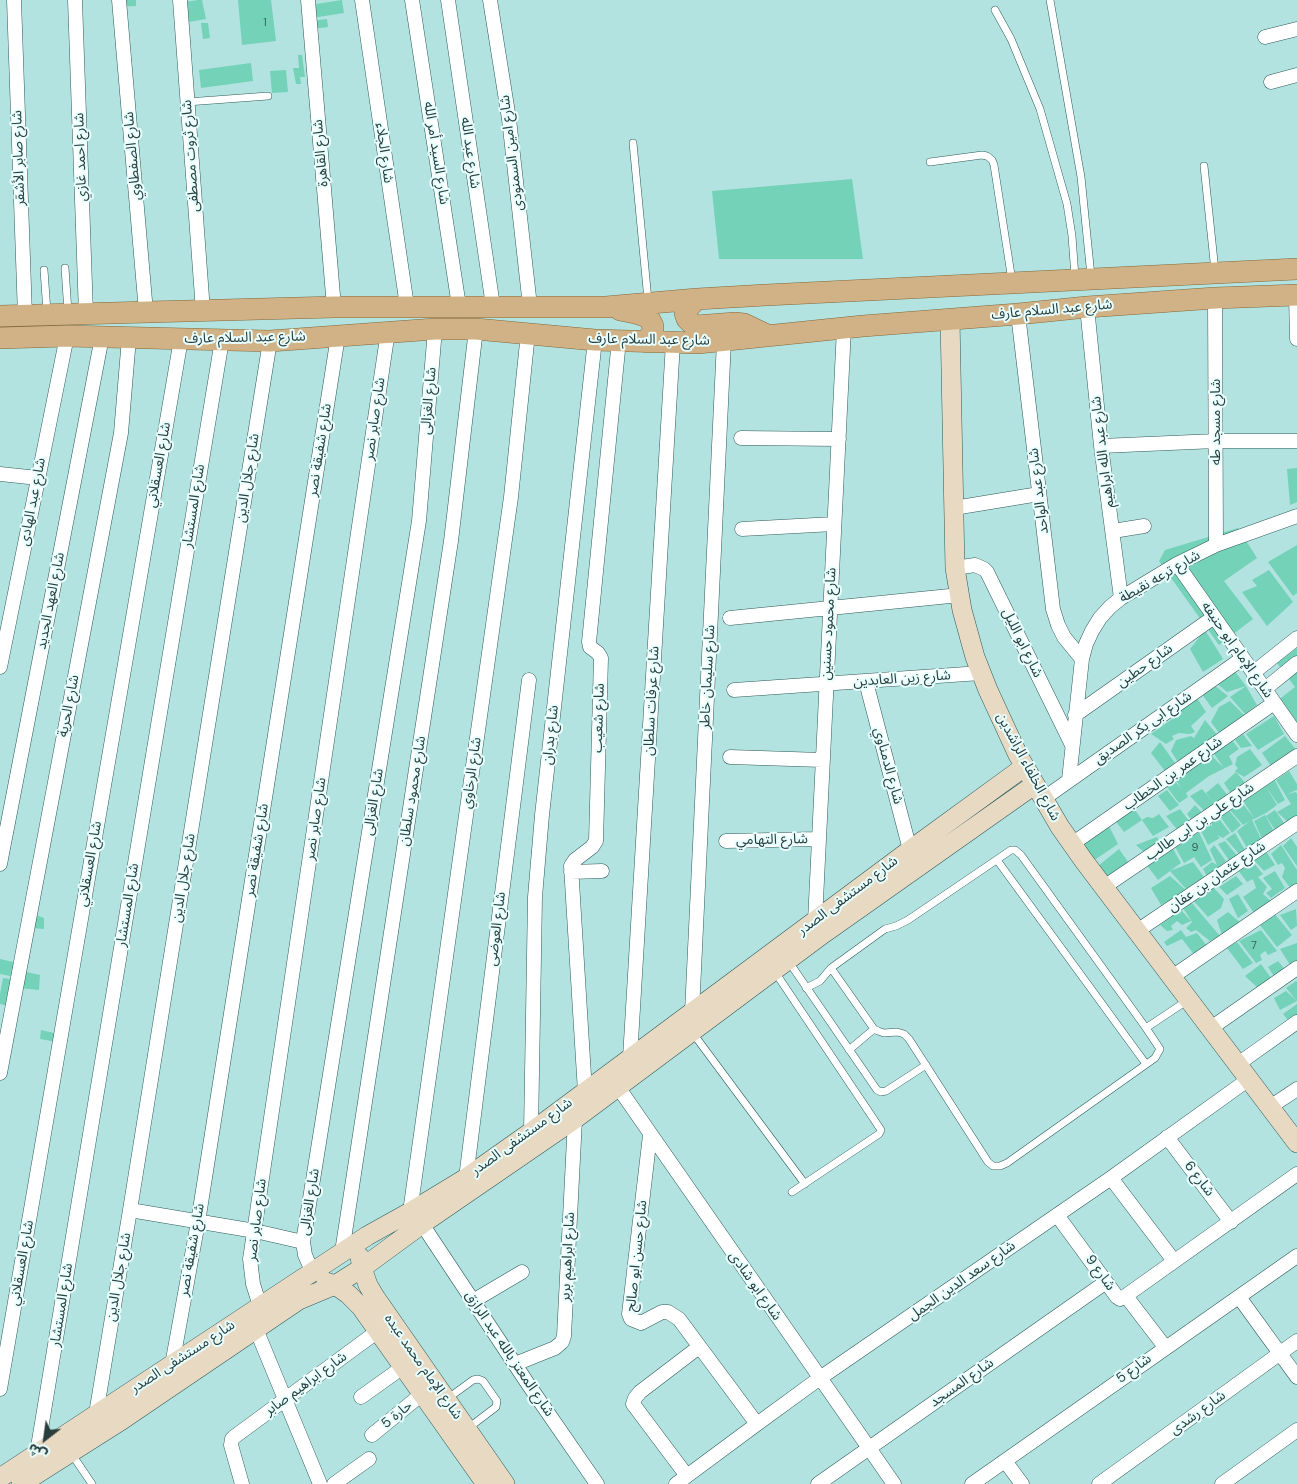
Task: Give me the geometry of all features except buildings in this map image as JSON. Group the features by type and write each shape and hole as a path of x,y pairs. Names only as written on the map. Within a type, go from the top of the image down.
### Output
{"main road":[{"name":"شارع عبد السلام عارف","path":"0,316 334,307 606,307 697,299 1297,269"},
{"name":"شارع عبد السلام عارف","path":"0,338 67,336 270,341 435,328 476,329 594,340 698,344 844,328 1087,307 1216,298 1296,296"},
{"path":"697,299 688,308 686,313 690,323 696,326 744,324 768,336"},
{"path":"606,307 635,313 645,316 650,320 653,332 645,342"},
{"name":"شارع الخلفاء الراشدين","path":"950,318 956,568 962,610 970,639 981,673 1002,723 1038,792 1072,844 1297,1143"},
{"name":"شارع مستشفى الصدر","path":"22,1484 42,1460 96,1414 260,1306 303,1288 334,1285 362,1268 377,1257 416,1218 466,1178 531,1132 1024,767"},
{"name":"شارع مستشفى الصدر","path":"0,1478 42,1460 71,1453 122,1420 299,1300 303,1288 314,1271 354,1244 416,1218 575,1119 823,934 1038,792"},
{"path":"354,1244 377,1257"},
{"name":"شارع الإمام محمد عبده","path":"354,1244 360,1255 368,1285 368,1302 378,1331 486,1484"},
{"name":"شارع الإمام محمد عبده","path":"314,1271 320,1278 348,1294 368,1302 446,1400 505,1484"}],"street":[{"name":"شارع صابر الأشقر","path":"14,0 25,316"},
{"name":"شارع احمد غازي","path":"67,314 75,0"},
{"name":"شارع الصفطاوي","path":"119,0 146,312"},
{"name":"شارع ثروت مصطفى","path":"180,0 203,311"},
{"name":"شارع القاهرة","path":"308,0 334,307"},
{"name":"شارع الجلاء","path":"362,0 407,306"},
{"name":"شارع السيد أمر الله","path":"412,0 459,306"},
{"name":"شارع عبد الله","path":"448,0 493,306"},
{"name":"شارع امين السمنودى","path":"490,0 509,119 530,306"},
{"path":"1265,38 1297,29"},
{"path":"1271,82 1297,75"},
{"path":"1296,296 1297,339"},
{"name":"شارع مسجد طه","path":"1216,298 1216,545"},
{"name":"شارع عبد الله ابراهيم","path":"1087,307 1121,598"},
{"name":"شارع عبد الواحد","path":"1018,314 1053,609 1064,637 1082,659"},
{"name":"شارع الغزالى","path":"314,1271 305,1255 303,1242 418,521 435,328"},
{"name":"شارع محمود حسنين","path":"814,921 844,328"},
{"name":"شارع محمود سلطان","path":"354,1244 451,541 476,329"},
{"name":"شارع صابر نصر","path":"260,1306 253,1284 250,1259 388,331"},
{"name":"شارع الرخاوي","path":"416,1218 511,497 528,333"},
{"name":"شارع عبد الهادى","path":"0,668 67,336"},
{"name":"شارع شفيقة نصر","path":"172,1365 198,1222 338,336"},
{"name":"شارع العهد الجديد","path":"0,864 102,337"},
{"name":"شارع الحرية","path":"0,1073 121,434 130,338"},
{"name":"شارع العسقلاني","path":"0,1389 181,339"},
{"name":"شارع المستشار","path":"42,1460 222,340"},
{"name":"شارع بدران","path":"531,1132 535,897 541,824 594,340"},
{"name":"شارع شعيب","path":"572,872 571,866 573,863 592,847 596,841 601,658 590,647 589,642 619,340"},
{"name":"شارع جلال الدين","path":"96,1414 270,341"},
{"name":"شارع سليمان خاطر","path":"692,1012 724,341"},
{"name":"شارع عرفات سلطان","path":"630,1058 673,344"},
{"path":"741,438 839,439"},
{"path":"1102,446 1216,441 1297,442"},
{"path":"0,474 38,478"},
{"path":"954,508 1039,494"},
{"name":"شارع ترعه نقيطة","path":"1069,780 1082,659 1086,644 1100,618 1121,598 1177,564 1216,545 1297,516"},
{"path":"742,529 834,524"},
{"path":"1113,531 1144,526"},
{"name":"شارع الإمام ابو حنيفه","path":"1177,564 1297,735"},
{"name":"شارع ابو الليل","path":"956,568 975,565 987,572 1072,744"},
{"path":"730,618 960,595"},
{"name":"شارع حطين","path":"1075,715 1214,617"},
{"path":"1253,673 1297,638"},
{"name":"شارع ابى بكر الصديق","path":"1038,792 1069,780 1243,658"},
{"path":"1265,689 1297,664"},
{"name":"شارع زين العابدين","path":"734,690 981,673"},
{"name":"شارع العوضى","path":"466,1178 529,680"},
{"name":"شارع الدمناوي","path":"866,682 910,850"},
{"name":"شارع عمر بن الخطاب","path":"1072,844 1274,703"},
{"name":"شارع على بن ابى طالب","path":"1104,887 1297,756"},
{"path":"730,757 822,760"},
{"name":"شارع عثمان بن عفان","path":"1137,930 1297,823"},
{"name":"شارع التهامي","path":"726,841 818,839"},
{"path":"585,1092 572,872 602,871"},
{"path":"1172,977 1297,891"},
{"path":"1211,1028 1297,968"},
{"name":"شارع سعد الدين الجمل","path":"682,1480 820,1378 1111,1178 1167,1137 1243,1072 1297,1022"},
{"name":"شارع ابو شادى","path":"618,1087 894,1484"},
{"path":"1270,1107 1297,1089"},
{"name":"شارع ابراهيم بربر","path":"515,1364 555,1348 562,1342 564,1336 575,1119"},
{"name":"شارع حسن ابو صالح","path":"650,1135 629,1314 632,1319 641,1323 662,1312 668,1312 679,1319 699,1347"},
{"name":"شارع 6","path":"1167,1137 1231,1222"},
{"path":"1124,1298 1297,1174"},
{"path":"1111,1178 1174,1261"},
{"path":"130,1210 254,1231 303,1242"},
{"name":"شارع 9","path":"1057,1215 1117,1297 1129,1300 1165,1347"},
{"name":"شارع المعتز بالله عبد الرازق","path":"416,1218 597,1484"},
{"name":"شارع 5","path":"972,1484 1297,1256"},
{"path":"473,1302 522,1272"},
{"name":"شارع المسجد","path":"818,1484 1106,1282"},
{"path":"1239,1297 1297,1377"},
{"path":"256,1329 320,1484"},
{"name":"شارع ابراهيم صابر","path":"242,1484 231,1445 232,1439 378,1331"},
{"name":"شارع رشدى","path":"1099,1484 1297,1341"},
{"path":"682,1480 633,1404 640,1392 699,1347 757,1424"},
{"path":"361,1397 403,1366"},
{"name":"حارة 5","path":"372,1435 422,1394"},
{"path":"1222,1484 1297,1430"},
{"path":"334,1484 369,1459"},
{"path":"1005,1461 1022,1484"}],"lane":[{"path":"1050,0 1081,177 1083,279"},
{"path":"996,10 1012,40 1040,109 1067,204 1072,236 1083,279"},
{"path":"187,102 268,96"},
{"path":"633,143 648,303"},
{"path":"930,162 982,155 988,156 992,160 1012,283"},
{"path":"1204,166 1215,272"},
{"path":"65,268 67,314"},
{"path":"44,270 67,314"},
{"path":"806,988 820,980 831,968 885,929 908,920 1011,850 1015,850 1021,855 1160,1049 1156,1058 1007,1163 993,1166 988,1162 909,1039 904,1034 897,1032 884,1033 874,1029 831,968"},
{"path":"997,860 1146,1064"},
{"path":"781,965 806,988 874,1086 881,1092 886,1091 926,1065"},
{"path":"781,965 881,1130 879,1134 792,1192"},
{"path":"1146,1028 1189,999"},
{"path":"849,1050 874,1029"},
{"path":"692,1032 805,1184"},
{"path":"446,1400 473,1380 478,1379 483,1381 497,1401 496,1407 467,1430"},
{"path":"71,1453 92,1484"}]}
